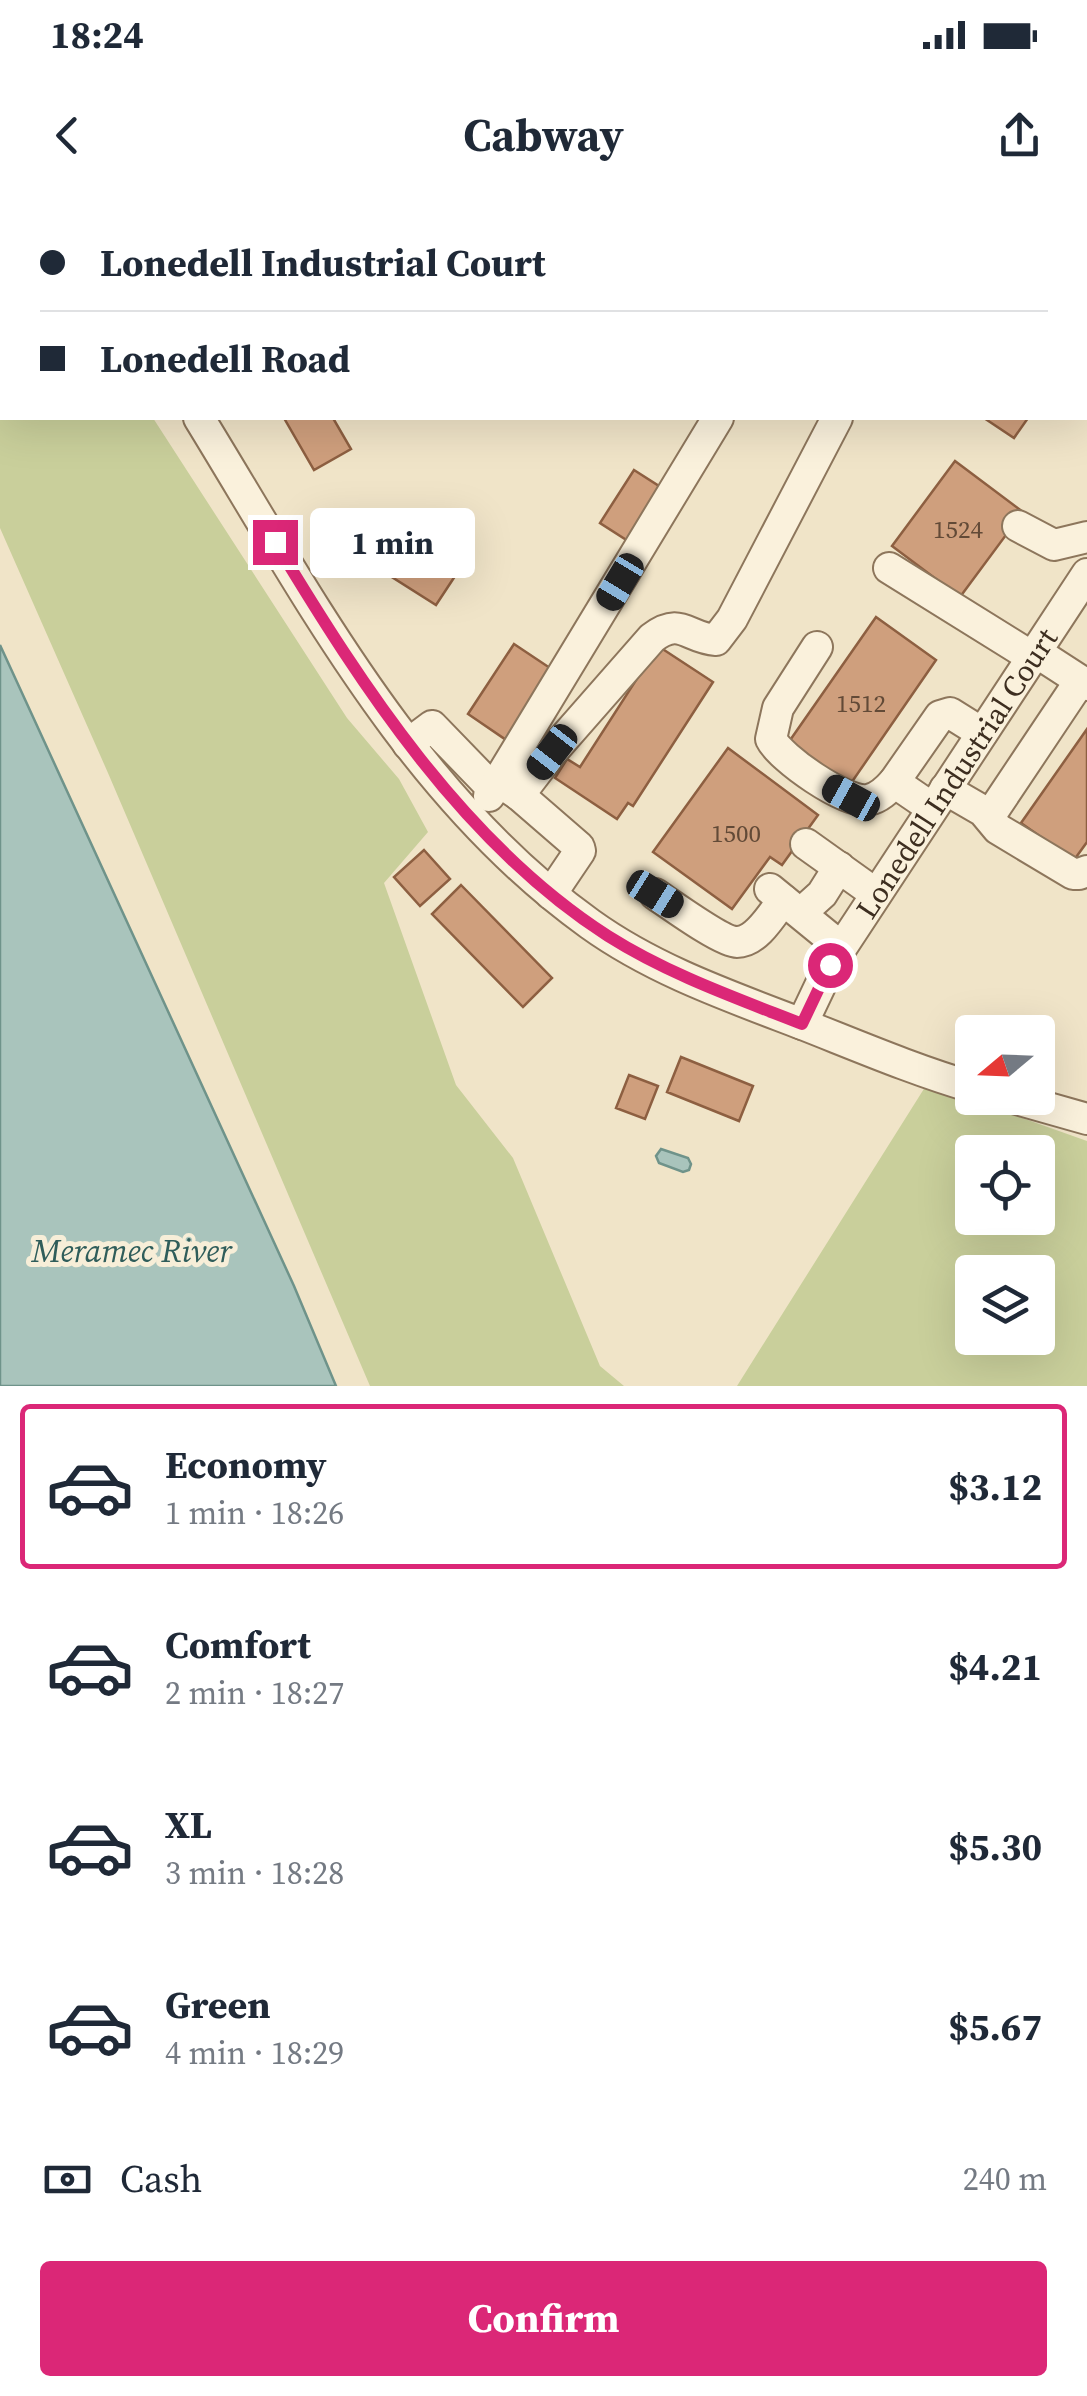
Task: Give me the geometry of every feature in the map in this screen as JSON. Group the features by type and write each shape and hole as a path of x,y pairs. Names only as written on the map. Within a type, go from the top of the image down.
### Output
{"street":[{"path":"200,420 372,696 473,819 551,894 594,927 677,974 955,1081"},
{"path":"504,789 717,420"},
{"path":"473,819 552,752 665,628 679,628 716,640 732,619 836,420"},
{"path":"1018,526 1054,546 1087,538"},
{"path":"889,568 1084,683 989,817"},
{"name":"Lonedell Industrial Court","path":"802,1024 841,947 1087,574"},
{"path":"817,647 778,708 770,739 776,749 851,798 868,800 885,792 940,716 950,713 982,733"},
{"path":"408,744 432,726 504,789 580,847 551,894"},
{"path":"894,782 989,817 998,829 1073,874 1087,871"},
{"path":"806,844 876,894"},
{"path":"655,894 724,938 738,942 762,928 784,900 822,894 839,868"},
{"path":"784,900 841,947"},
{"path":"1055,1110 1087,1119"}],"green space":[{"path":"0,420 154,420 347,718 399,779 428,832 384,883 456,1085 513,1158 600,1366 624,1386 370,1386 0,528"},
{"path":"927,1084 955,1094 955,1115 1014,1115 1087,1141 1087,1386 737,1386"}],"water":[{"name":"Meramec River","path":"0,645 294,1286 336,1386 0,1386"},
{"path":"661,1149 688,1158 689,1170 683,1172 659,1163 656,1156"}],"building":[{"path":"285,420 334,420 351,449 314,470"},
{"path":"987,420 1027,420 1014,438"},
{"path":"955,461 1023,512 960,597 892,546"},
{"path":"634,470 662,488 628,541 600,523"},
{"path":"406,536 459,570 436,605 384,572"},
{"path":"876,617 936,660 847,789 786,746"},
{"path":"514,644 559,674 512,744 468,714"},
{"path":"658,646 713,682 633,806 628,803 617,819 555,778 567,759 580,767"},
{"path":"1087,729 1087,842 1074,860 1021,823"},
{"path":"728,748 818,815 782,865 770,857 732,909 653,852"},
{"path":"424,850 450,879 420,906 394,877"},
{"path":"461,885 552,978 523,1007 432,914"},
{"path":"681,1057 753,1086 739,1121 667,1092"},
{"path":"629,1075 658,1086 645,1119 616,1108"}],"route":[{"path":"275,542 372,696 408,744 473,819 551,894 642,957 802,1024 830,965"}]}
